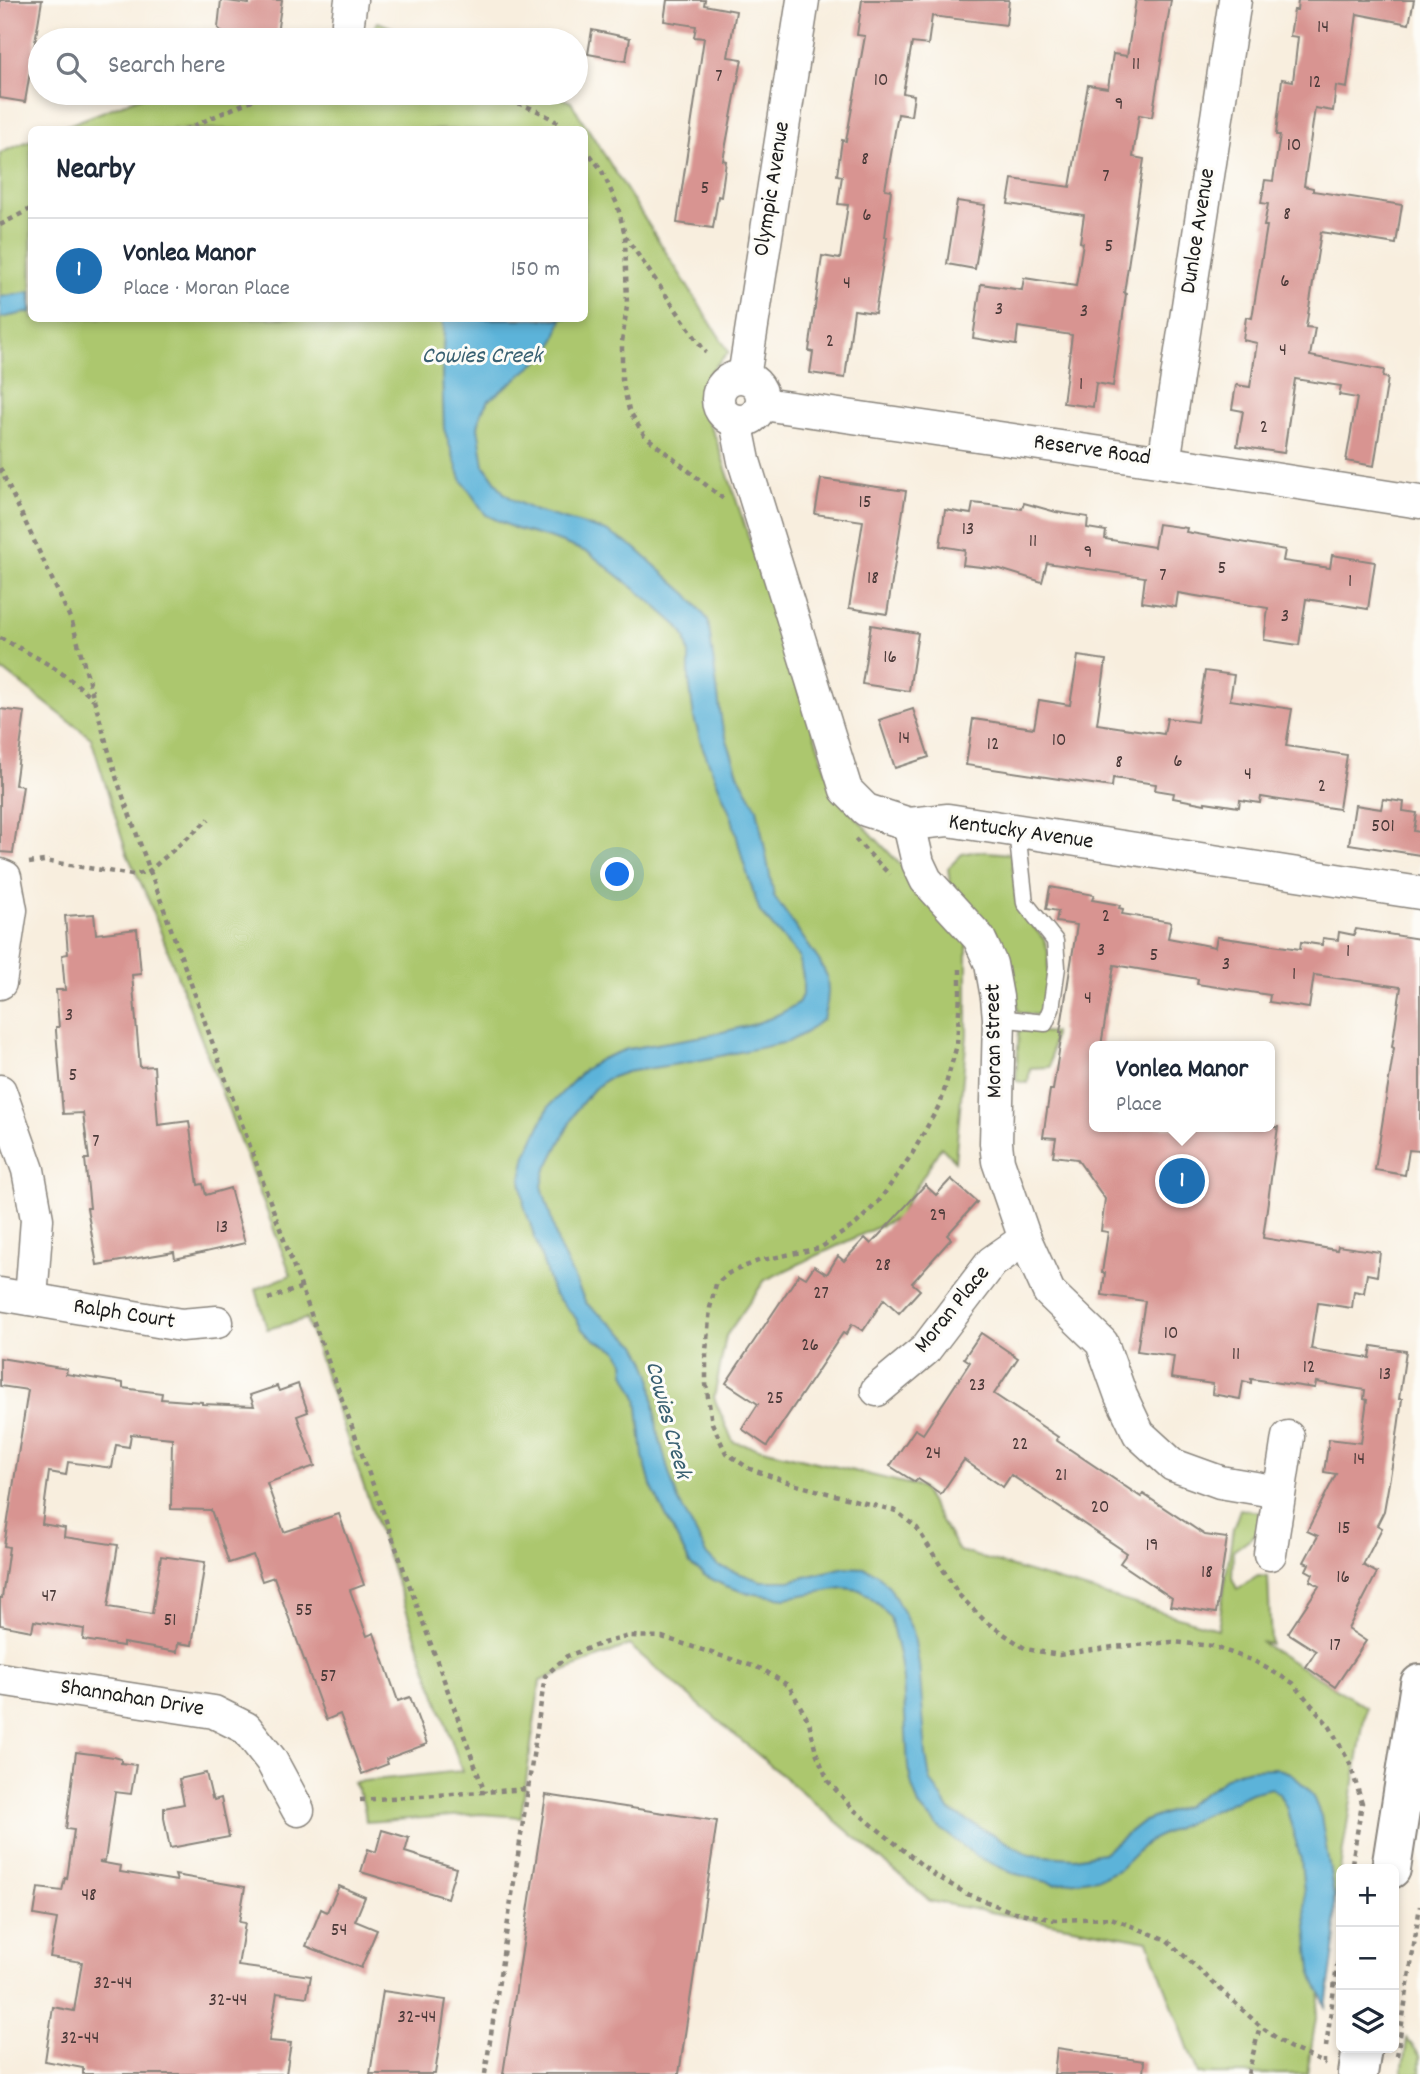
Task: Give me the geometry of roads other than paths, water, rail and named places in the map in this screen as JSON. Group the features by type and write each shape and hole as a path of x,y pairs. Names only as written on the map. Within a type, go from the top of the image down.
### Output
{"main road":[{"path":"1392,1864 1420,1684"},
{"path":"1358,2074 1379,2054"}],"street":[{"name":"Olympic Avenue","path":"744,377 803,0"},
{"name":"Dunloe Avenue","path":"1164,462 1235,0"},
{"path":"744,377 751,379 761,390 763,404 756,416 750,420 728,419 719,406 719,391 729,380 744,377"},
{"name":"Reserve Road","path":"763,404 1420,502"},
{"name":"Kentucky Avenue","path":"736,421 744,461 846,790 866,810 909,824 948,820 1420,893"},
{"name":"Moran Street","path":"909,824 918,863 926,880 979,938 991,964 999,1018 996,1143 998,1161 1025,1239"},
{"path":"0,983 11,910 5,877 14,869"},
{"path":"0,1091 28,1170 37,1219 31,1299"},
{"path":"1025,1239 1049,1292 1102,1343 1121,1396 1139,1434 1173,1465 1220,1482 1279,1492"},
{"name":"Moran Place","path":"877,1390 925,1350 992,1262 1025,1239"},
{"name":"Ralph Court","path":"0,1294 181,1325 217,1322"},
{"path":"1270,1554 1288,1437"},
{"name":"Shannahan Drive","path":"0,1679 214,1712 246,1728 271,1760 298,1810"}],"lane":[{"path":"999,1018 1045,1023 1051,1009 1057,967 1055,941 1025,903 1017,831"}],"water":[{"path":"28,292 28,313 0,318 0,297"},
{"name":"Cowies Creek","path":"443,322 561,322 551,351 488,401 481,413 478,427 484,465 503,492 515,501 536,511 606,531 634,547 688,595 708,620 722,725 739,776 757,808 774,896 827,976 827,1003 823,1019 788,1042 627,1072 607,1079 594,1089 577,1109 545,1172 542,1186 559,1247 586,1303 637,1345 645,1360 651,1375 657,1429 670,1476 678,1500 708,1556 718,1566 761,1581 789,1581 845,1567 865,1568 876,1573 889,1586 913,1631 919,1664 930,1779 950,1811 1030,1855 1074,1858 1103,1853 1142,1822 1185,1806 1233,1773 1276,1768 1290,1773 1307,1788 1321,1816 1334,1895 1336,1937 1326,2007 1311,1971 1301,1860 1286,1807 1279,1794 1271,1788 1251,1793 1148,1841 1120,1869 1104,1877 1055,1884 1012,1873 976,1856 937,1826 919,1806 908,1768 900,1659 890,1617 878,1604 860,1590 843,1588 785,1598 747,1593 723,1585 690,1564 651,1486 643,1456 637,1398 625,1373 624,1362 617,1350 597,1341 582,1329 553,1293 524,1205 521,1178 526,1155 549,1106 584,1070 601,1059 627,1049 710,1035 751,1025 785,1011 798,1003 803,993 799,957 760,912 732,818 702,746 694,718 685,637 678,626 644,596 589,553 516,529 486,515 461,479 444,429"}],"place":[{"name":"Vonlea Manor","path":"1182,1181"}]}
